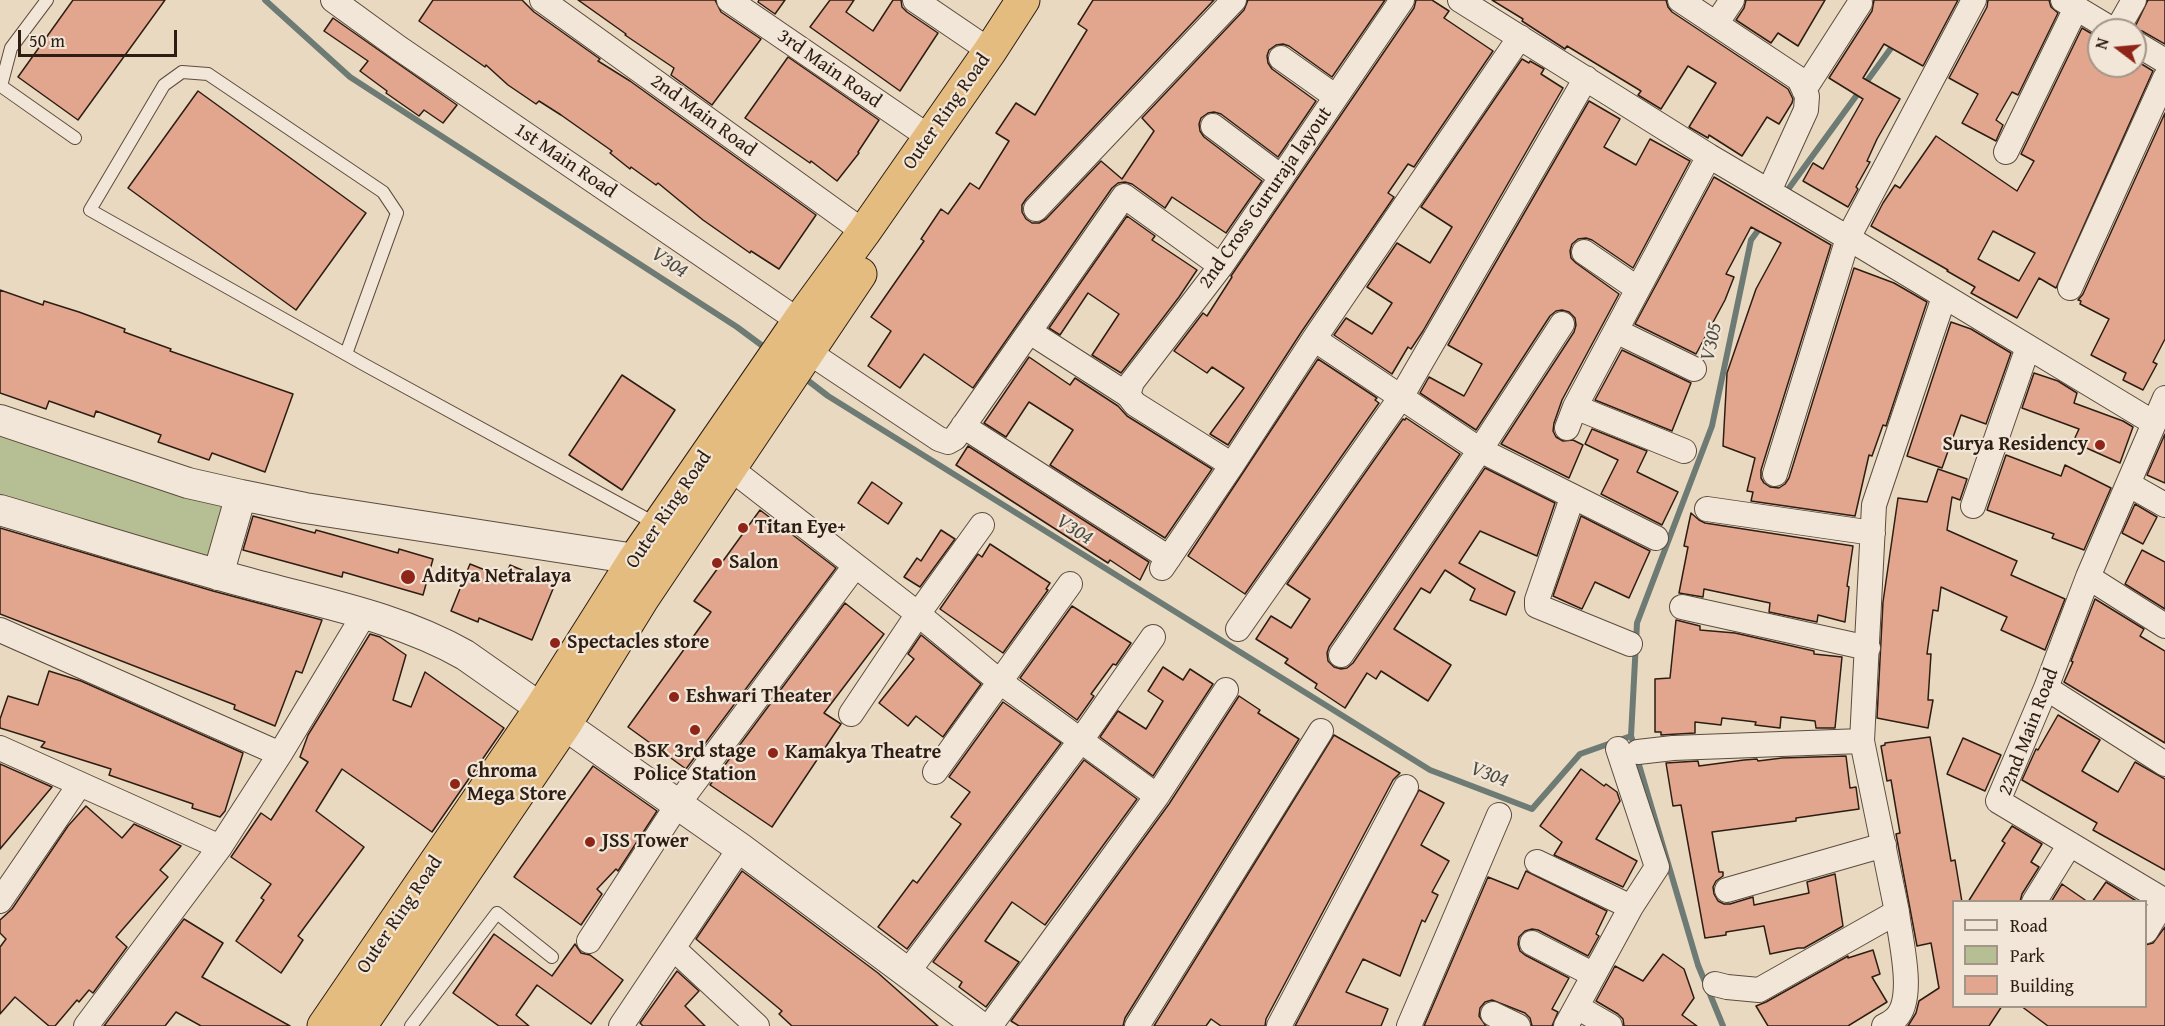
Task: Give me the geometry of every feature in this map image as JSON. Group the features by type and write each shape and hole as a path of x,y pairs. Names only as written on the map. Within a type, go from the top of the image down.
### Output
{"highway":[{"name":"Outer Ring Road","path":"798,343 864,232 1023,0"},
{"name":"Outer Ring Road","path":"324,1026 642,599 670,533 765,391 1047,0"},
{"name":"Outer Ring Road","path":"360,1026 553,716 635,559 670,533 730,468 765,391"}],"street":[{"name":"1st Main Road","path":"333,0 798,343 939,439 948,442 955,438 963,426"},
{"name":"2nd Main Road","path":"542,0 864,232"},
{"name":"3rd Main Road","path":"729,0 929,138"},
{"path":"915,0 990,51"},
{"path":"1036,209 1234,0"},
{"name":"2nd Cross Gururaja layout","path":"1128,395 1132,382 1221,266 1402,0"},
{"path":"1460,0 1709,156 2154,423"},
{"path":"1680,0 1799,79 1807,96 1806,110 1777,196"},
{"path":"1716,24 1732,0"},
{"path":"1775,474 1848,238 1974,0"},
{"path":"2123,18 2134,0"},
{"path":"1804,90 1860,3"},
{"path":"2006,152 2070,4 2094,18"},
{"path":"1221,266 1124,196 963,426 1165,563 1314,339 1520,37"},
{"path":"2147,50 2165,61"},
{"path":"1281,58 1336,97"},
{"path":"1238,629 1401,398 1586,78"},
{"path":"2070,288 2165,78"},
{"path":"1214,126 1281,177"},
{"path":"1684,451 1571,417 1709,156"},
{"path":"1584,252 1638,289"},
{"path":"1884,1026 1896,1019 1904,1004 1906,985 1897,912 1862,741 1874,505 1944,297"},
{"path":"1341,655 1562,324"},
{"path":"1616,331 1694,369"},
{"path":"1030,332 1128,395 1135,404 1232,465"},
{"path":"1314,339 1480,450 1656,538"},
{"path":"1973,506 2028,347"},
{"name":"22nd Main Road","path":"2165,398 2088,577 2046,688 1998,801 2165,901"},
{"path":"0,420 188,483 241,495 635,559"},
{"path":"730,468 918,614 999,681 1157,796"},
{"path":"2128,484 2165,506"},
{"path":"218,575 241,495"},
{"path":"1572,498 1536,600 1538,606 1630,645"},
{"path":"1707,509 1873,533"},
{"path":"0,510 218,575 365,613 439,640 465,654 740,848 979,1026"},
{"path":"851,714 918,614 982,525"},
{"path":"589,941 678,804 855,566"},
{"path":"2088,577 2165,626"},
{"path":"935,772 1070,584"},
{"path":"1682,607 1868,648"},
{"path":"86,1026 220,847 280,754 365,613"},
{"path":"0,630 280,754"},
{"path":"907,973 1081,740 1153,637"},
{"path":"2046,688 2165,764"},
{"path":"990,1026 1157,796 1226,690"},
{"path":"1137,1026 1321,730"},
{"path":"1610,1026 1571,1016 1630,907 1657,867 1628,751 1862,741"},
{"path":"0,748 220,847"},
{"path":"0,901 80,784"},
{"path":"1279,1026 1406,787"},
{"path":"1409,1026 1499,815"},
{"path":"2035,900 2070,844"},
{"path":"1727,890 1884,845"},
{"path":"621,1026 740,848"},
{"path":"1537,862 1630,907"},
{"path":"2147,929 2165,901"},
{"path":"1714,984 1759,990 1897,912"},
{"path":"1532,944 1594,975"},
{"path":"674,949 757,1026"},
{"path":"1493,1014 1518,1026"}],"lane":[{"path":"47,0 11,48 1,86 75,138"},
{"path":"346,354 397,213 383,192 208,74 182,72 164,86 90,210 346,354 670,533"},
{"path":"411,1026 497,913 552,957"}],"green space":[{"path":"0,407 239,492 231,563 0,510"}],"building":[{"path":"73,0 165,0 78,120 18,77"},
{"path":"433,0 522,0 534,12 600,59 598,61 630,81 816,215 779,269 751,251 750,253 703,220 658,183 656,185 631,167 630,169 610,153 612,151 561,115 539,101 536,104 508,85 486,65 485,67 419,21"},
{"path":"578,0 715,0 721,12 761,39 712,105 671,75 674,68"},
{"path":"759,0 785,0 775,14 758,2"},
{"path":"830,0 854,0 846,12 873,31 893,0 901,0 902,7 907,12 938,33 900,91 810,27"},
{"path":"1093,0 1214,0 1026,199 1022,205 1022,212 1032,223 1039,223 1046,219 1101,161 1122,179 1154,131 1142,118 1244,10 1248,0 1385,0 1332,77 1289,46 1276,45 1269,50 1268,63 1272,69 1316,101 1278,157 1221,114 1208,113 1201,118 1200,131 1204,137 1262,181 1226,233 1172,197 1165,208 1132,184 1118,183 1112,188 973,388 924,354 900,388 868,366 891,331 871,317 924,241 921,239 941,209 948,214 970,183 979,189 1009,141 996,133 1016,103 1035,115 1087,30 1078,24"},
{"path":"1416,0 1432,0 1449,11 1444,18 1493,51 1414,167 1408,164 1388,193 1394,197 1302,331 1228,445 1210,434 1244,388 1212,367 1207,373 1174,351 1203,313 1207,316 1231,276 1414,8"},
{"path":"1492,0 1666,0 1672,12 1788,89 1793,99 1792,103 1779,124 1767,117 1742,156 1709,135 1708,138 1689,127 1716,83 1688,66 1661,109 1638,95 1641,91 1567,46 1565,49"},
{"path":"1746,0 1825,0 1798,46 1778,33 1771,43 1736,20"},
{"path":"1874,0 1958,0 1923,66 1884,44 1863,78 1900,99 1877,139 1867,161 1870,162 1848,207 1803,181 1813,163 1823,169 1863,99 1829,78 1872,11"},
{"path":"1988,0 2049,0 2051,7 2058,13 2018,95 2012,92 1996,120 2003,125 1996,141 1962,123 1978,94 1949,78 1987,7"},
{"path":"2148,0 2165,0 2165,44 2147,34 2147,18 2139,18"},
{"path":"333,18 457,105 443,123 424,110 419,116 360,71 368,61 324,31"},
{"path":"2082,28 2087,31 2087,78 2147,78 2147,67 2153,71 2056,288 2039,278 2017,318 1971,293 1975,287 1871,226 1895,185 1900,188 1936,136 2017,191 2034,161 2021,154","holes":["1993,231 2035,253 2019,281 1978,259"]},
{"path":"788,57 879,120 859,153 837,181 811,161 810,163 745,118"},
{"path":"1522,59 1544,69 1541,74 1563,88 1423,331 1411,349 1408,347 1392,374 1334,335 1346,318 1372,334 1392,303 1367,287 1397,243 1430,263 1452,227 1421,207"},
{"path":"198,91 366,213 296,310 128,188"},
{"path":"1589,101 1620,119 1604,147 1636,165 1650,139 1690,161 1633,268 1592,240 1578,239 1572,244 1571,258 1619,294 1562,400 1554,423 1553,431 1556,437 1563,441 1573,440 1583,445 1569,478 1501,444 1574,332 1575,318 1569,312 1556,311 1550,316 1476,430 1420,393 1429,377 1464,396 1482,364 1448,345"},
{"path":"2165,113 2165,339 2153,362 2157,364 2143,390 2123,380 2126,373 2091,355 2109,319 2080,304 2081,301 2078,300 2083,294"},
{"path":"1714,177 1831,245 1761,470 1761,478 1770,487 1779,488 1789,478 1854,268 1894,283 1927,302 1886,426 1883,425 1872,456 1869,455 1855,516 1751,501 1753,492 1747,491 1755,458 1723,446 1727,373 1756,289 1781,243 1751,227 1726,274 1734,277 1725,300 1696,354 1635,324"},
{"path":"1127,216 1155,236 1152,240 1197,270 1121,373 1092,355 1119,314 1088,293 1060,335 1049,328"},
{"path":"0,290 43,305 44,301 79,312 125,329 124,332 171,349 170,351 293,394 265,472 212,453 209,460 158,442 161,435 96,411 94,417 49,401 46,409 0,393"},
{"path":"1951,322 1971,329 2011,353 1986,424 1961,415 1942,468 1907,456"},
{"path":"1622,350 1691,383 1672,431 1595,400"},
{"path":"1029,357 1070,385 1075,378 1118,406 1127,416 1212,469 1165,538 1050,465 1073,430 1029,402 1006,437 984,423"},
{"path":"1318,359 1377,398 1375,400 1379,403 1245,594 1188,556"},
{"path":"2034,373 2058,381 2077,393 2074,403 2133,427 2120,463 2073,442 2079,429 2022,408"},
{"path":"622,375 675,410 622,490 569,455"},
{"path":"1406,418 1460,454 1329,647 1328,661 1334,667 1347,668 1353,663 1485,468 1555,503 1537,556 1480,531 1459,563 1515,592 1506,615 1470,600 1475,589 1445,570 1430,593 1421,588 1394,629 1451,665 1428,701 1381,671 1376,679 1367,673 1345,708 1315,688 1317,684 1285,663 1288,659 1256,639 1271,616 1291,628 1310,599 1287,584 1403,419"},
{"path":"1592,429 1647,451 1637,472 1678,492 1662,525 1601,494 1618,460 1585,444"},
{"path":"2165,434 2165,483 2147,475"},
{"path":"968,446 1149,562 1140,580 1110,560 1108,563 956,465"},
{"path":"2006,455 2061,476 2065,465 2111,488 2084,550 2052,538 2054,534 1987,510"},
{"path":"1938,469 1967,479 1960,500 1952,497 1947,530 2017,561 2011,575 2065,599 2045,650 2001,630 2007,617 1941,587 1938,611 1933,610 1927,654 1931,654 1928,700 1933,700 1928,728 1877,718 1883,602 1898,498 1927,502"},
{"path":"872,482 902,503 888,524 858,503"},
{"path":"2135,504 2157,517 2143,544 2122,533"},
{"path":"760,510 836,568 686,769 628,727 711,612 694,601"},
{"path":"1691,513 1705,523 1853,546 1845,622 1818,615 1817,622 1769,612 1770,603 1704,589 1703,597 1679,593 1688,547 1684,546"},
{"path":"253,516 315,533 316,530 398,553 399,549 433,559 423,595 343,572 342,577 243,550"},
{"path":"1581,516 1650,551 1629,598 1595,582 1582,609 1553,596"},
{"path":"0,528 213,591 322,620 302,673 296,671 275,726 234,709 235,705 0,614"},
{"path":"941,530 955,539 920,587 904,577 917,558 921,561"},
{"path":"990,544 1050,583 1046,589 1048,590 1003,653 940,609 978,554 982,557"},
{"path":"2142,550 2165,562 2165,609 2125,584"},
{"path":"470,564 505,578 510,565 555,584 532,640 479,618 478,622 451,611"},
{"path":"2095,599 2144,629 2140,636 2165,651 2165,743 2064,682"},
{"path":"845,603 884,634 824,713 841,724 772,827 710,785"},
{"path":"1072,606 1131,643 1091,694 1094,696 1077,720 1020,678"},
{"path":"1676,620 1700,626 1700,630 1735,633 1814,651 1814,654 1842,657 1835,728 1816,728 1815,721 1781,717 1780,728 1755,725 1756,722 1722,718 1721,725 1695,722 1695,733 1661,735 1661,732 1655,732 1655,679 1670,678"},
{"path":"370,634 380,637 406,655 393,700 411,707 425,672 504,728 432,832 342,769 316,811 364,847 298,936 303,940 281,973 236,941 264,900 261,898 271,884 231,857 261,813 271,820 308,762 300,757 308,735"},
{"path":"921,635 981,684 943,737 916,716 908,726 879,703 914,659 908,654"},
{"path":"1163,667 1183,680 1190,669 1213,684 1153,776 1100,737 1118,711 1146,729 1163,701 1148,691"},
{"path":"49,671 81,681 243,753 225,811 220,817 192,808 193,804 109,775 111,769 41,747 45,742 0,728 0,719 8,696 38,705"},
{"path":"1239,696 1260,710 1258,713 1299,739 1125,1018 1123,1026 1019,1026 1011,1021 1169,804"},
{"path":"1003,702 1061,743 907,949 878,927 913,880 917,883 961,824 951,817 970,792 949,777"},
{"path":"2058,715 2100,740 2082,771 2118,792 2135,762 2165,779 2165,870 2093,830 2097,823 2022,780 2036,749 2038,750"},
{"path":"1334,735 1400,773 1393,780 1266,1019 1265,1026 1221,1026 1211,1019 1206,1026 1154,1026"},
{"path":"1930,737 1951,861 1955,860 1962,900 1952,900 1952,1008 2001,1008 1989,1026 1908,1026 1916,1013 1919,1001 1939,988 1931,943 1917,946 1896,834 1900,833 1891,780 1887,781 1881,746 1885,743"},
{"path":"1963,738 2001,755 1985,791 1947,774"},
{"path":"1846,756 1850,788 1856,787 1859,809 1796,818 1796,821 1712,832 1719,872 1723,872 1723,876 1716,881 1713,887 1718,901 1730,904 1753,897 1754,905 1809,893 1807,882 1835,874 1843,926 1804,948 1770,954 1764,926 1705,938 1681,805 1673,806 1666,763 1698,761 1699,766 1757,759 1758,761"},
{"path":"1084,760 1137,799 1045,925 1012,902 985,941 1019,962 986,1007 959,987 962,982 933,962"},
{"path":"0,764 52,787 0,849"},
{"name":"JSS Tower","path":"593,766 657,811 618,871 616,869 597,889 602,894 581,925 514,877"},
{"path":"1581,769 1604,786 1606,784 1617,792 1620,801 1596,839 1637,861 1623,887 1554,855 1562,842 1540,826"},
{"path":"1419,790 1444,803 1421,845 1449,861 1432,892 1438,895 1425,922 1422,920 1400,976 1363,959 1346,992 1388,1009 1381,1026 1295,1026"},
{"path":"86,806 122,838 134,824 181,846 160,870 168,877 116,937 127,947 93,993 89,990 79,1002 77,1000 55,1026 49,1026 15,997 0,1014 0,947 6,939 0,933 0,920 12,909 68,826"},
{"path":"2012,826 2042,844 2031,862 2039,867 2020,900 1969,900 2005,843 2002,841"},
{"path":"742,871 878,973 938,1026 792,1026 779,1014 782,1011 696,939"},
{"path":"1526,871 1607,911 1596,934 1599,936 1588,956 1538,930 1525,931 1519,937 1520,951 1569,978 1552,1009 1558,1012 1552,1026 1532,1026 1530,1018 1525,1013 1492,1000 1485,1002 1480,1008 1479,1016 1486,1026 1424,1026 1488,877 1518,889"},
{"path":"2106,882 2135,900 2093,900"},
{"path":"2062,884 2085,900 2052,900"},
{"path":"184,919 223,943 202,977 290,1026 201,1026 176,1012 165,1026 104,1026"},
{"path":"2165,927 2165,1026 2048,1026 2024,1008 2147,1008 2147,944 2153,943"},
{"path":"494,934 552,976 575,944 581,953 590,955 623,980 591,1024 537,985 516,1015 529,1026 499,1026 453,993"},
{"path":"1873,950 1880,974 1872,977 1887,1002 1848,1026 1768,1026 1756,1006 1848,956 1848,958"},
{"path":"1663,954 1684,969 1694,998 1682,1015 1697,1026 1624,1026 1623,1019 1618,1014 1596,1001 1615,966 1643,981"},
{"path":"677,971 699,991 685,1006 705,1026 643,1026 640,1023"}],"waterway":[{"name":"V304","path":"265,0 350,77 737,327 768,350"},
{"name":"V305","path":"1784,195 1894,44"},
{"name":"V305","path":"1635,748 1631,736 1637,623 1712,426 1751,240 1762,225"},
{"name":"V304","path":"802,376 828,396 1430,770 1532,809 1580,754 1631,736"},
{"name":"V304","path":"1637,758 1698,965 1723,1026"}],"place":[{"name":"Surya Residency","path":"2100,445"},
{"name":"Titan Eye+","path":"743,528"},
{"name":"Salon","path":"717,563"},
{"name":"Aditya Netralaya","path":"408,577"},
{"name":"Spectacles store","path":"555,643"},
{"name":"Eshwari Theater","path":"674,697"},
{"name":"BSK 3rd stage Police Station","path":"695,730"},
{"name":"Kamakya Theatre","path":"773,753"},
{"name":"Chroma Mega Store","path":"455,784"},
{"name":"JSS Tower","path":"590,842"}]}
